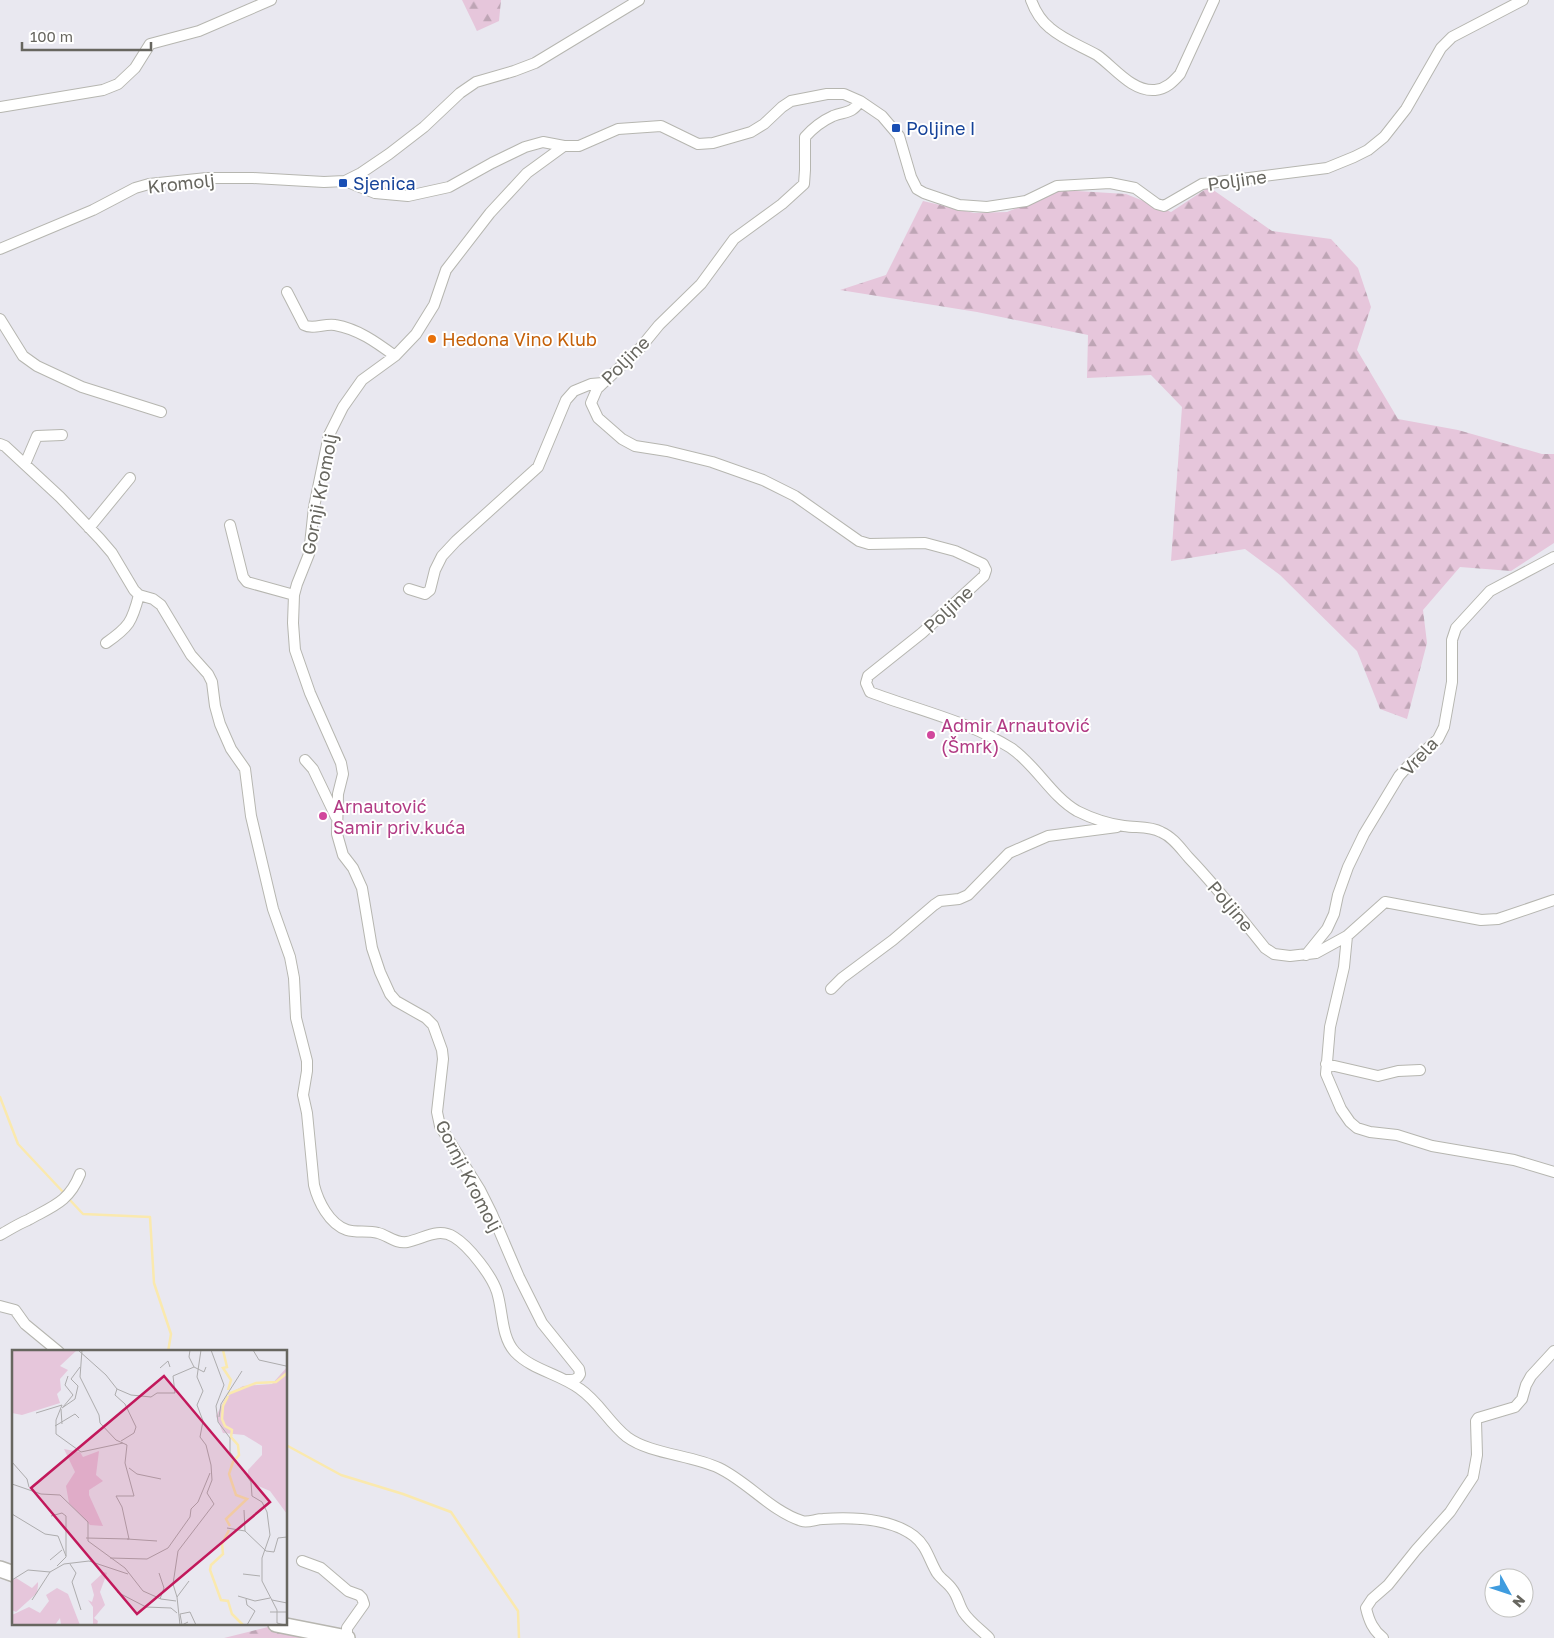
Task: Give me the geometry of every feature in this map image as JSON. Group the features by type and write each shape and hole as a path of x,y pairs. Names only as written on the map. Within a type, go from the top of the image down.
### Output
{"street":[{"path":"0,107 103,90 118,84 135,68 150,44 199,31 271,0"},
{"path":"345,181 361,173 389,154 424,127 460,93 476,82 514,71 535,62 639,0"},
{"path":"1031,0 1035,13 1049,28 1068,41 1095,54 1134,85 1148,90 1156,90 1172,83 1180,74 1214,0"},
{"name":"Poljine","path":"345,181 375,192 408,196 449,187 525,147 543,142 564,146 580,146 618,129 661,126 698,144 712,143 751,132 764,124 791,101 827,94 844,94 860,101 882,116 898,136 911,178 917,189 958,205 987,207 1026,201 1058,186 1110,183 1135,188 1157,204 1164,206 1202,184 1327,168 1368,150 1384,137 1406,109 1441,48 1452,37 1523,0"},
{"name":"Poljine","path":"860,101 856,108 833,116 814,127 805,137 804,184 782,204 734,239 701,284 659,325 641,347 597,389 591,403 598,418 622,439 635,446 667,451 712,462 763,480 794,496 859,541 869,544 924,543 955,551 982,564 986,570 984,576 922,633 868,676 866,683 870,692 934,713 992,737 1021,756 1048,786 1076,810 1093,818 1123,826 1161,831 1217,887 1265,948 1274,954 1290,956 1316,954 1347,936 1385,902 1481,920 1498,918 1554,900"},
{"name":"Gornji Kromolj","path":"564,146 527,173 490,213 446,270 434,305 416,334 394,356 362,380 343,407 329,435 314,507 309,554 296,584 294,595 295,650 310,693 341,763 342,774 338,794 337,834 343,855 353,868 362,888 372,948 380,972 396,1000 426,1018 433,1025 442,1050 443,1060 437,1112 440,1126 480,1190 542,1323 578,1369 580,1374 578,1378 567,1380"},
{"name":"Kromolj","path":"0,249 93,210 134,188 149,184 216,178 345,181"},
{"path":"287,292 304,325 308,328 334,324 367,336 394,356"},
{"path":"0,319 23,356 37,366 82,387 161,412"},
{"path":"409,589 425,594 430,590 435,570 442,556 538,467 566,400 574,391 591,384 603,383"},
{"path":"25,464 37,436 62,435"},
{"path":"0,444 5,446 25,464 112,553 134,590 139,595 153,599 160,605 191,655 208,674 212,682 215,706 220,724 231,749 245,769 252,816 273,909 290,956 294,978 296,1018 307,1061 303,1095 307,1112 314,1185 316,1195 329,1217 347,1230 378,1233 404,1242 437,1232 453,1236 481,1264 492,1280 497,1293 506,1334 513,1350 525,1360 582,1389 617,1429 628,1438 642,1445 718,1467 734,1476 783,1512 804,1522 845,1518 879,1522 914,1536 927,1550 937,1574 954,1590 965,1615 990,1638"},
{"path":"89,528 130,478"},
{"path":"230,525 243,577 247,582 294,595"},
{"name":"Vrela","path":"1306,955 1327,929 1334,914 1338,895 1348,867 1364,834 1400,776 1408,766 1438,739 1444,726 1452,682 1452,640 1456,628 1490,591 1554,557"},
{"path":"106,643 127,626 134,616 139,595"},
{"path":"305,760 313,769 338,820"},
{"path":"831,989 842,978 893,940 934,905 968,895 1009,853 1048,836 1123,826"},
{"path":"1347,936 1344,967 1330,1027 1326,1074 1341,1109 1350,1122 1357,1128 1370,1132 1397,1136 1432,1146 1514,1160 1554,1172"},
{"path":"1326,1064 1378,1076 1398,1071 1420,1070"},
{"path":"0,1235 54,1207 68,1196 75,1187 80,1174"},
{"path":"0,1306 15,1310 25,1324 57,1350"},
{"path":"1383,1638 1375,1632 1366,1608 1450,1512 1473,1477 1478,1455 1476,1421 1478,1418 1515,1407 1522,1399 1531,1376 1554,1351"},
{"path":"286,1626 347,1638 346,1628 364,1604 359,1595 348,1591 321,1568 302,1561"},
{"path":"0,1569 12,1573"}],"green space":[{"path":"462,0 501,0 499,21 477,31"},
{"path":"1209,187 1272,231 1331,239 1358,268 1371,307 1357,350 1398,419 1458,430 1542,454 1554,454 1554,543 1511,571 1460,567 1423,610 1427,643 1407,719 1380,709 1357,651 1280,575 1245,549 1171,561 1182,407 1151,375 1087,378 1088,335 977,312 840,290 886,275 923,201 974,213 1007,212 1061,190 1126,194 1171,212"},
{"path":"268,1627 314,1638 224,1638"}],"waterway":[{"path":"0,1097 18,1144 64,1193"},
{"path":"69,1199 83,1214 150,1217 154,1283 171,1334 168,1350"},
{"path":"288,1446 341,1475 403,1494 451,1512 518,1611 519,1638"}],"place":[{"name":"Poljine I","path":"896,128"},
{"name":"Sjenica","path":"343,183"},
{"name":"Hedona Vino Klub","path":"432,339"},
{"name":"Admir Arnautović (Šmrk)","path":"931,735"},
{"name":"Arnautović Samir priv.kuća","path":"323,816"}]}
